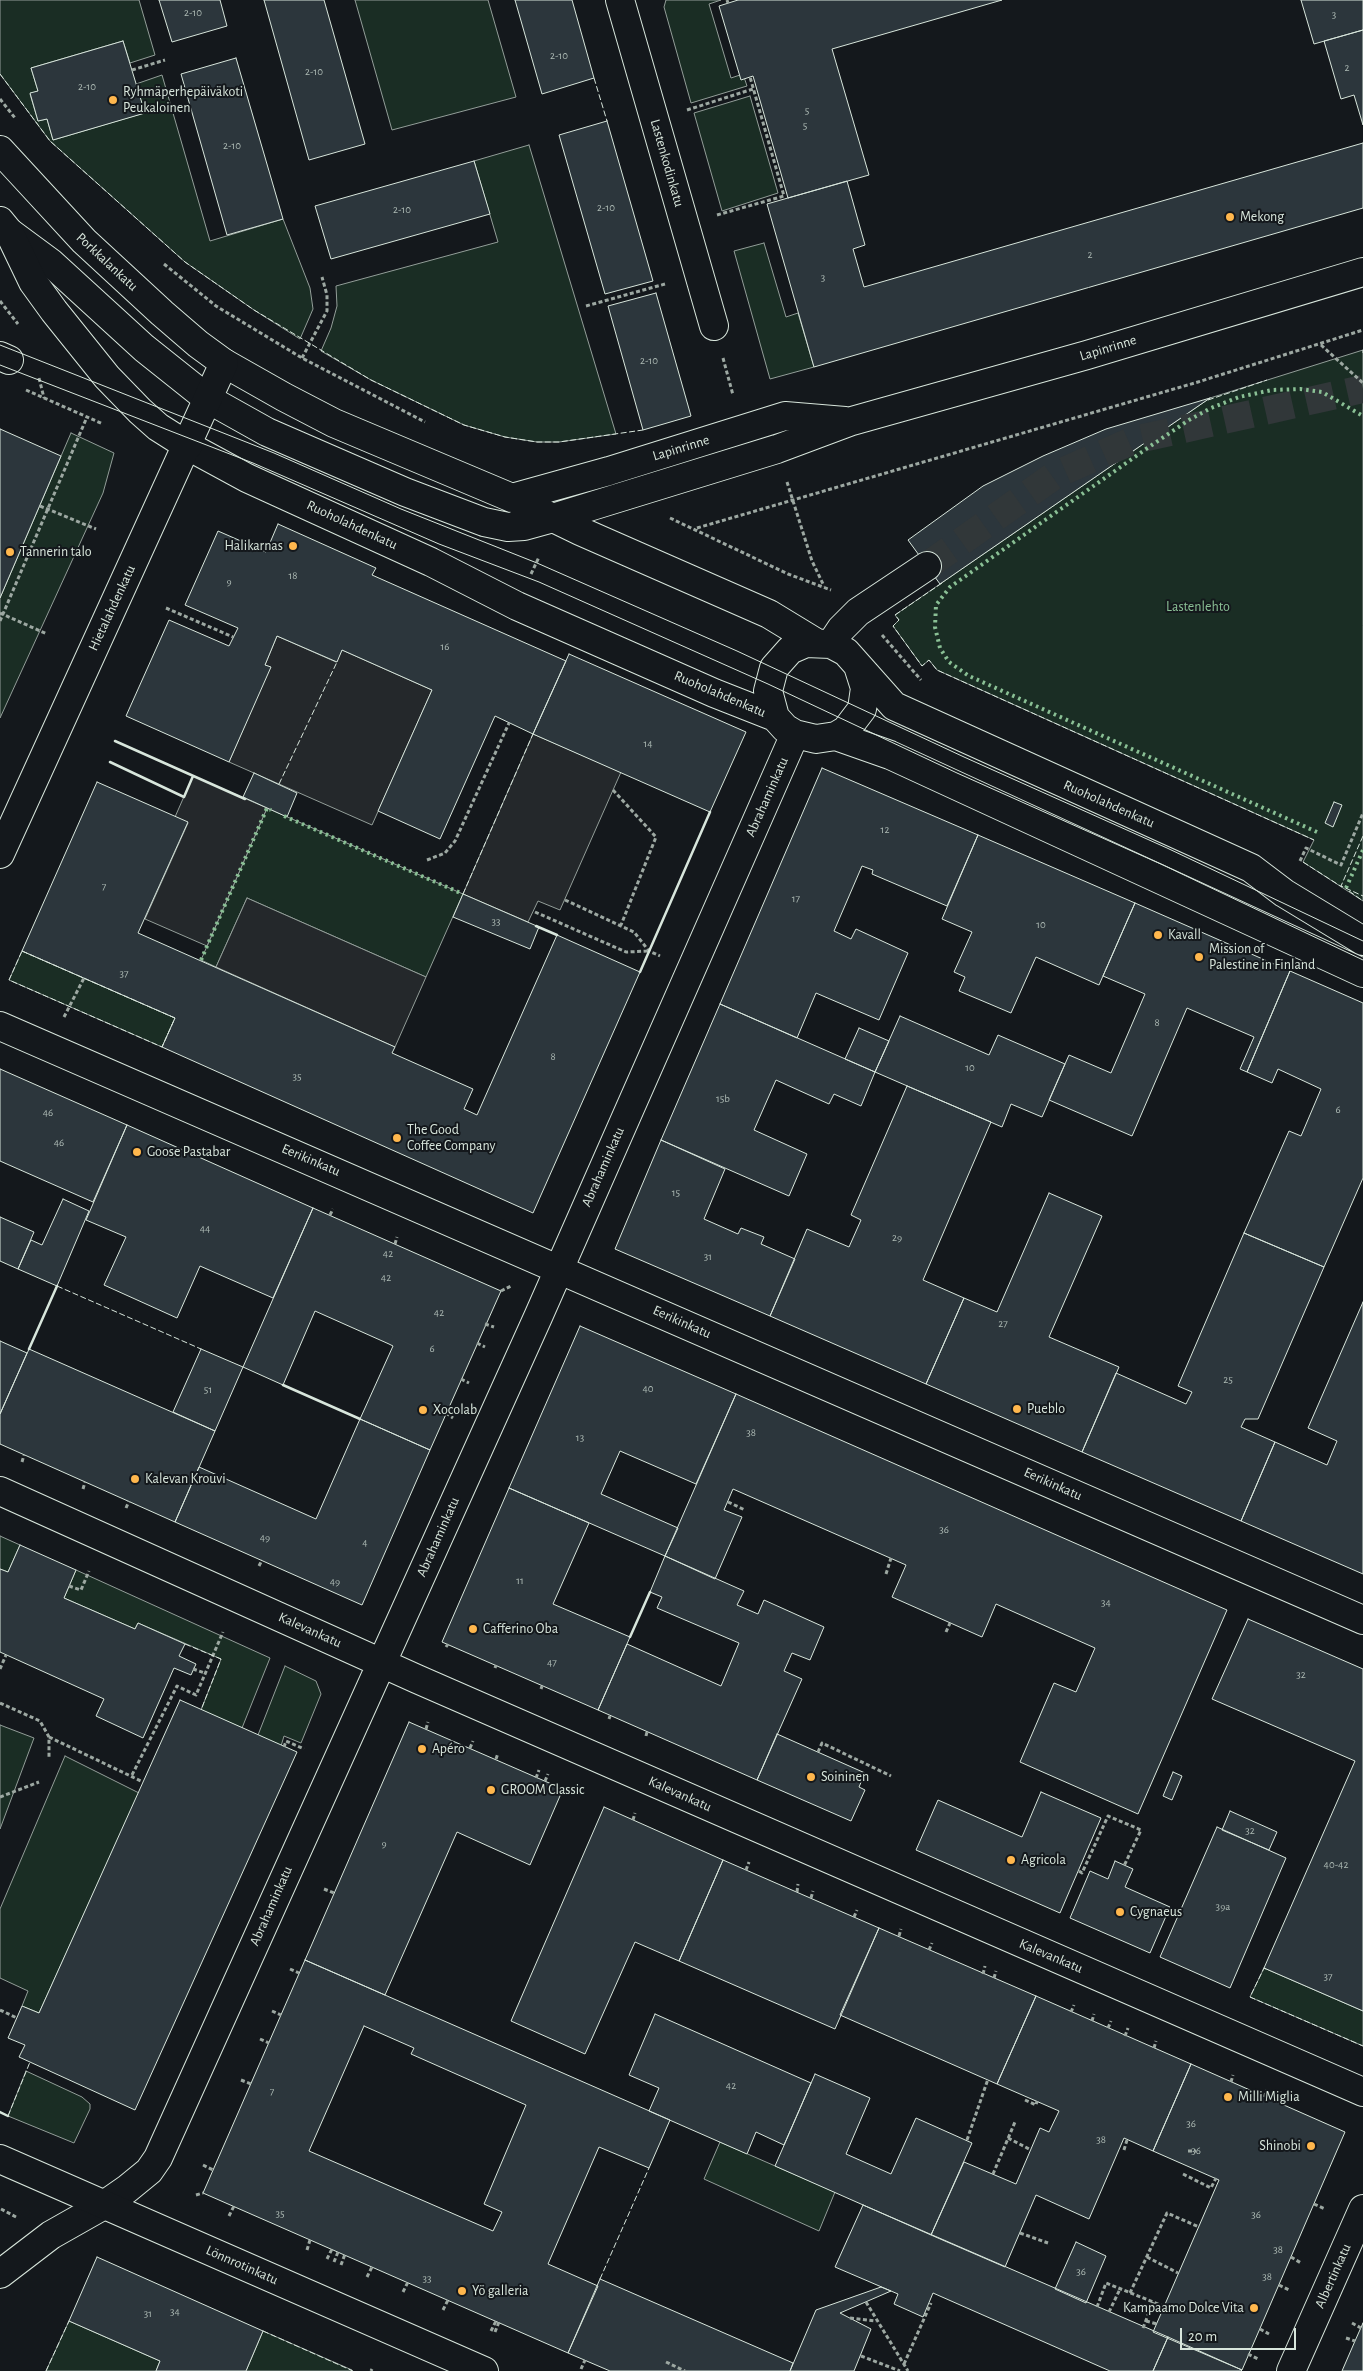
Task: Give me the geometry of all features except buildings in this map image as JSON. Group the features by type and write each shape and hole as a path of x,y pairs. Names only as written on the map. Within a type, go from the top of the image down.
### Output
{"street":[{"name":"Lastenkodinkatu","path":"620,0 714,326"},
{"name":"Porkkalankatu","path":"0,150 84,241 176,325 224,363"},
{"name":"Ruoholahdenkatu","path":"2,224 51,262 144,348 208,399 276,435 405,492 484,522 508,527 524,526 553,518"},
{"name":"Ruoholahdenkatu","path":"2,224 33,282 54,311 108,377 158,427 239,474 431,562 517,606 714,693 775,717"},
{"name":"Lapinrinne","path":"553,518 777,449 852,421 1087,355 1363,272"},
{"name":"Hietalahdenkatu","path":"0,854 188,446 224,363"},
{"path":"224,363 334,423 512,498 769,614 823,643 846,652 858,666 865,688 862,709 853,723 836,736"},
{"name":"Lapinrinne","path":"512,498 609,471 785,416 852,421"},
{"path":"926,566 858,612 823,643 790,650 774,668 768,691 775,717 784,728 795,734 816,739 836,736 890,755 1363,973"},
{"name":"Ruoholahdenkatu","path":"858,666 894,706 1251,868 1284,893 1363,941"},
{"name":"Abrahaminkatu","path":"0,2274 51,2235 104,2205 149,2172 158,2158 559,1268 795,734"},
{"name":"Eerikinkatu","path":"0,1026 1363,1620"},
{"name":"Kalevankatu","path":"0,1490 381,1662 1363,2092"},
{"name":"Lönnrotinkatu","path":"0,2159 484,2371"},
{"name":"Albertinkatu","path":"1291,2371 1363,2209"}],"path":[{"path":"132,70 165,60"},
{"path":"717,216 784,196 750,77"},
{"path":"687,110 753,89"},
{"path":"0,99 17,120"},
{"path":"158,260 216,306 302,358 432,425"},
{"path":"302,358 327,311 327,296 322,277"},
{"path":"586,306 665,284"},
{"path":"0,301 22,330"},
{"path":"714,326 734,397"},
{"path":"836,593 788,574 697,529 792,499 1321,345 1363,330"},
{"path":"1321,345 1363,383"},
{"path":"4,358 25,390 112,428"},
{"path":"0,621 1,614 87,418"},
{"path":"792,499 812,562 824,587"},
{"path":"40,506 96,529"},
{"path":"166,608 233,638"},
{"path":"1,614 47,634"},
{"path":"427,860 445,853 455,841 509,723"},
{"path":"613,790 656,837 621,926"},
{"path":"1297,866 1306,848 1341,865 1363,813"},
{"path":"565,900 634,932 649,951"},
{"path":"535,912 626,952 649,951 690,969"},
{"path":"64,1018 84,978"},
{"path":"330,1215 334,1208"},
{"path":"395,1244 397,1236"},
{"path":"501,1290 512,1286"},
{"path":"486,1324 494,1327"},
{"path":"477,1343 485,1346"},
{"path":"462,1379 468,1383"},
{"path":"446,1413 453,1418"},
{"path":"22,1462 24,1455"},
{"path":"83,1489 85,1482"},
{"path":"126,1508 129,1501"},
{"path":"728,1502 744,1510"},
{"path":"886,1574 891,1558"},
{"path":"259,1566 262,1560"},
{"path":"69,1586 81,1590 89,1571"},
{"path":"946,1632 950,1623"},
{"path":"132,1775 177,1686 196,1696 223,1632"},
{"path":"0,1669 6,1655"},
{"path":"193,1669 205,1673"},
{"path":"0,1703 40,1721 49,1737 49,1758"},
{"path":"426,1729 428,1722"},
{"path":"49,1737 132,1775 143,1782"},
{"path":"284,1747 286,1741 304,1749"},
{"path":"470,1748 473,1742"},
{"path":"818,1752 822,1743 891,1776"},
{"path":"496,1760 498,1753"},
{"path":"536,1778 538,1770"},
{"path":"545,1781 548,1774"},
{"path":"0,1797 39,1782"},
{"path":"633,1820 634,1813"},
{"path":"1079,1871 1082,1873 1108,1816 1141,1830 1124,1866"},
{"path":"746,1870 749,1862"},
{"path":"797,1892 798,1884"},
{"path":"324,1889 334,1893"},
{"path":"811,1898 813,1891"},
{"path":"854,1917 857,1910"},
{"path":"899,1936 901,1929"},
{"path":"929,1950 932,1943"},
{"path":"983,1974 985,1966"},
{"path":"290,1969 299,1973"},
{"path":"994,1978 996,1971"},
{"path":"1071,2012 1074,2005"},
{"path":"0,2010 17,2018"},
{"path":"272,2011 281,2015"},
{"path":"1092,2021 1094,2014"},
{"path":"1108,2028 1111,2021"},
{"path":"1125,2036 1128,2028"},
{"path":"260,2039 269,2043"},
{"path":"1154,2048 1156,2041"},
{"path":"1231,2082 1233,2075"},
{"path":"967,2140 988,2079"},
{"path":"241,2080 251,2084"},
{"path":"1264,2097 1267,2090"},
{"path":"1025,2100 1036,2105 1037,2101"},
{"path":"993,2174 1015,2122"},
{"path":"1008,2138 1031,2150"},
{"path":"1124,2150 1128,2140"},
{"path":"1188,2151 1196,2151"},
{"path":"203,2165 213,2170"},
{"path":"1183,2174 1212,2188 1216,2181"},
{"path":"196,2195 203,2193"},
{"path":"1314,2204 1325,2209"},
{"path":"230,2216 234,2206"},
{"path":"0,2210 22,2220"},
{"path":"1130,2293 1167,2213 1199,2227"},
{"path":"1020,2233 1048,2243"},
{"path":"306,2250 310,2240"},
{"path":"327,2259 332,2249"},
{"path":"334,2262 338,2252"},
{"path":"341,2265 345,2254"},
{"path":"1147,2257 1178,2273"},
{"path":"1291,2257 1301,2263"},
{"path":"367,2277 372,2267"},
{"path":"403,2292 408,2282"},
{"path":"1097,2307 1106,2283 1163,2306"},
{"path":"1279,2285 1289,2290"},
{"path":"1109,2312 1120,2289"},
{"path":"443,2310 448,2300"},
{"path":"866,2302 908,2371"},
{"path":"1143,2328 1153,2302"},
{"path":"904,2364 931,2303"},
{"path":"850,2318 877,2321"},
{"path":"1146,2321 1157,2324"},
{"path":"493,2331 497,2322"},
{"path":"1352,2323 1361,2328"},
{"path":"1260,2328 1269,2334"},
{"path":"1346,2338 1355,2341"},
{"path":"1248,2354 1258,2359"},
{"path":"861,2356 900,2371"},
{"path":"581,2369 584,2360"},
{"path":"666,2362 685,2371"}],"green space":[{"path":"0,0 139,0 155,55 130,63 123,41 31,68 38,91 30,94 38,121 47,119 53,140 144,113 136,84 162,75 210,241 283,219 310,288 313,309 300,339 185,262 50,141 0,74"},
{"path":"355,0 488,0 516,97 392,130"},
{"path":"666,0 721,0 709,4 731,78 743,74 747,86 691,103 664,7"},
{"path":"750,96 778,193 722,211 694,113"},
{"path":"529,145 616,434 559,442 537,442 505,437 464,425 371,380 321,351 331,328 337,306 336,286 498,242 474,161"},
{"path":"764,243 786,317 798,313 814,367 770,379 734,251"},
{"name":"Lastenlehto","path":"1363,350 1363,901 1303,862 1314,840 937,670 929,660 922,666 893,626 899,620 895,615 1210,398"},
{"path":"71,433 114,453 103,493 0,718 0,598"},
{"path":"267,808 463,894 426,977 247,898 216,967 201,960"},
{"path":"22,951 175,1018 162,1047 9,980"},
{"path":"0,1536 20,1545 8,1572 0,1569"},
{"path":"76,1570 270,1658 242,1728 201,1710 221,1659 138,1623 135,1629 64,1598"},
{"path":"285,1666 316,1681 321,1694 301,1743 284,1736 281,1746 258,1735"},
{"path":"0,1725 34,1738 0,1829"},
{"path":"65,1756 139,1793 39,2013 22,2006 28,1991 0,1978 0,1909"},
{"path":"1264,1968 1363,2011 1363,2046 1250,1997"},
{"path":"26,2071 82,2097 90,2104 90,2109 74,2143 8,2116"},
{"path":"720,2142 835,2192 819,2231 704,2179"},
{"path":"69,2321 160,2361 156,2371 46,2371"},
{"path":"263,2331 352,2370 246,2371"}],"shaded area":[{"path":"277,636 336,662 342,650 432,690 372,825 229,762 270,667 265,665"},
{"path":"533,734 621,772 560,910 538,901 528,922 463,894"},
{"path":"193,776 267,808 207,946 145,919 188,823 175,817"},
{"path":"247,898 426,977 395,1047 216,967"}],"tunnel":[{"path":"927,566 1055,475 1134,440 1363,389"}],"tram line":[{"path":"0,345 274,453 401,509 537,563 737,651 964,757 1167,848 1363,941"},
{"path":"0,365 253,463 439,544 539,582 768,684 957,773 1163,865 1363,960"}],"hedge":[{"path":"1317,832 969,676 949,662 940,648 935,627 936,605 950,587 1146,449 1189,420 1211,408 1239,397 1272,390 1300,389 1322,392 1363,416"},
{"path":"201,960 267,808 271,810"},
{"path":"284,816 463,894"},
{"path":"1346,888 1363,850"}],"fence":[{"path":"0,74 50,141 185,262 254,310 371,380 464,425 505,437 537,442 559,442 643,430"},
{"path":"594,78 607,121"},
{"path":"1208,400 1267,380"},
{"path":"942,583 895,615 899,620 893,626 922,666 929,660 937,670 1314,840"},
{"path":"279,784 337,662"},
{"path":"463,894 533,734"},
{"path":"1363,836 1341,886 1363,896"},
{"path":"1303,862 1342,887"},
{"path":"1349,891 1363,901"},
{"path":"22,951 175,1018 162,1047 9,980 22,951"},
{"path":"57,1286 201,1349"},
{"path":"185,1644 221,1659 201,1710"},
{"path":"1266,1969 1264,1968 1250,1997 1363,2046"},
{"path":"8,2116 30,2062"},
{"path":"600,2279 649,2168"},
{"path":"46,2371 69,2321"},
{"path":"263,2331 353,2371"}],"wall":[{"path":"115,741 245,799"},
{"path":"110,762 184,797 193,776"},
{"path":"640,972 710,812"},
{"path":"536,926 557,935"},
{"path":"29,1349 57,1286"},
{"path":"283,1385 360,1419"},
{"path":"630,1637 650,1592"},
{"path":"0,2112 8,2116"}],"place":[{"name":"Ryhmäperhepäiväkoti Peukaloinen","path":"113,100"},
{"name":"Mekong","path":"1230,217"},
{"name":"Halikarnas","path":"293,546"},
{"name":"Tannerin talo","path":"10,552"},
{"name":"Kavall","path":"1158,935"},
{"name":"Mission of Palestine in Finland","path":"1199,957"},
{"name":"The Good Coffee Company","path":"397,1138"},
{"name":"Goose Pastabar","path":"137,1152"},
{"name":"Pueblo","path":"1017,1409"},
{"name":"Xocolab","path":"423,1410"},
{"name":"Kalevan Krouvi","path":"135,1479"},
{"name":"Cafferino Oba","path":"473,1629"},
{"name":"Apéro","path":"422,1749"},
{"name":"Soininen","path":"811,1777"},
{"name":"GROOM Classic","path":"491,1790"},
{"name":"Agricola","path":"1011,1860"},
{"name":"Cygnaeus","path":"1120,1912"},
{"name":"Milli Miglia","path":"1228,2097"},
{"name":"Shinobi","path":"1311,2146"},
{"name":"Yö galleria","path":"462,2291"},
{"name":"Kampaamo Dolce Vita","path":"1254,2308"}]}
